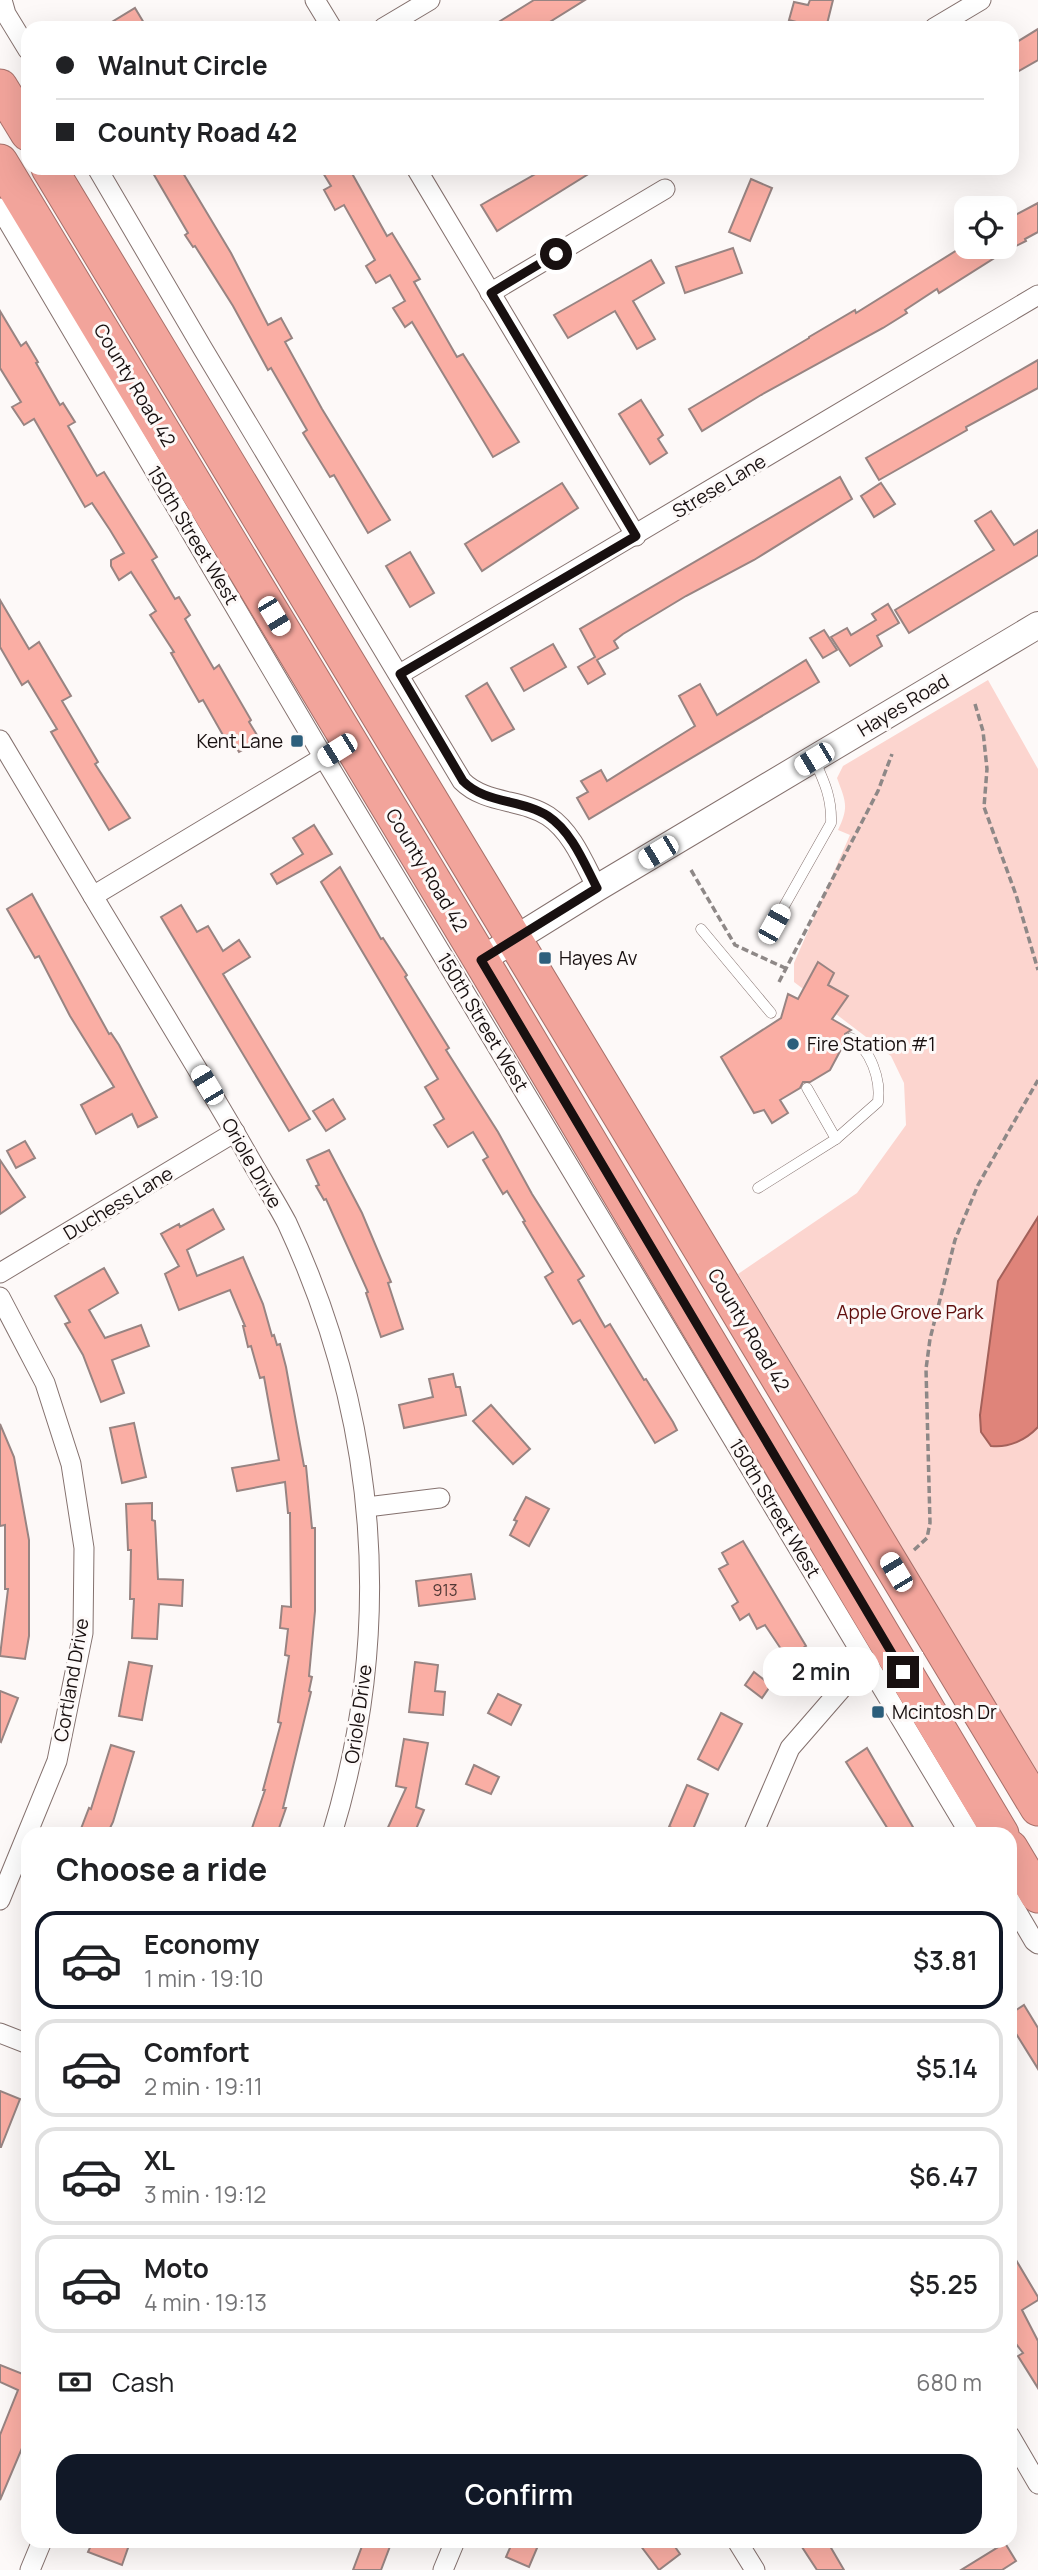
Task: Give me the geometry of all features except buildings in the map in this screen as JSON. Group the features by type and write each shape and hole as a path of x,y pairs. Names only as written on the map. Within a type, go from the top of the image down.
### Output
{"highway":[{"path":"0,87 21,122"},
{"name":"County Road 42","path":"0,162 337,750 481,960 997,1827"},
{"name":"County Road 42","path":"53,175 1038,1808"},
{"path":"1017,1860 1038,1895"}],"street":[{"path":"2,0 6,14 21,39"},
{"path":"315,0 328,21"},
{"path":"395,21 430,0"},
{"path":"946,21 981,0"},
{"path":"101,175 463,781 472,791 546,815 562,828 597,888"},
{"path":"420,175 636,536"},
{"path":"491,293 665,189"},
{"name":"150th Street West","path":"0,208 337,750 966,1827"},
{"name":"Strese Lane","path":"400,674 1038,295"},
{"name":"Hayes Road","path":"481,960 1038,625"},
{"name":"Oriole Drive","path":"0,740 286,1222 324,1315 352,1412 367,1507 371,1598 364,1698 347,1784 334,1827"},
{"path":"93,897 337,750"},
{"name":"Duchess Lane","path":"0,1273 235,1132"},
{"name":"Cortland Drive","path":"0,1297 45,1383 71,1464 84,1548 83,1633 57,1761 30,1827"},
{"path":"367,1507 440,1498"},
{"path":"756,1827 790,1748 843,1687 870,1666"},
{"name":"Cortland Drive","path":"0,1900 21,1849"},
{"path":"1017,1912 1038,1944"},
{"path":"0,2033 21,2041"},
{"path":"1017,2449 1038,2484"},
{"path":"30,2570 39,2548"},
{"path":"443,2570 452,2548"},
{"path":"741,2548 755,2570"}],"lane":[{"path":"774,924 831,823 832,805 828,789 814,759"},
{"path":"701,929 771,1013"},
{"path":"758,1188 836,1139 878,1102 880,1086 862,1044 851,1038"},
{"path":"807,1088 836,1139"}],"path":[{"path":"975,704 983,731 987,769 984,807 1016,895 1038,971"},
{"path":"779,982 878,791 892,754"},
{"path":"691,870 735,945 786,969"},
{"path":"914,1550 927,1538 930,1523 926,1369 930,1339 955,1240 978,1185 1038,1080"}],"green space":[{"name":"Apple Grove Park","path":"988,680 1038,769 1038,1775 738,1274 857,1193 906,1125 904,1083 891,1056 794,982 794,963 850,835 838,830 844,816 845,804 837,778 843,766"}],"shaded area":[{"path":"1038,1217 1038,1427 1017,1442 991,1446 981,1432 980,1415 998,1281"}],"place":[{"name":"Kent Lane","path":"297,741"},
{"name":"Hayes Av","path":"545,958"},
{"name":"Fire Station #1","path":"793,1044"},
{"name":"Mcintosh Dr","path":"878,1712"}],"route":[{"path":"556,254 491,293 636,536 400,674 463,781 472,791 546,815 562,828 597,888 481,960 903,1672"}]}
